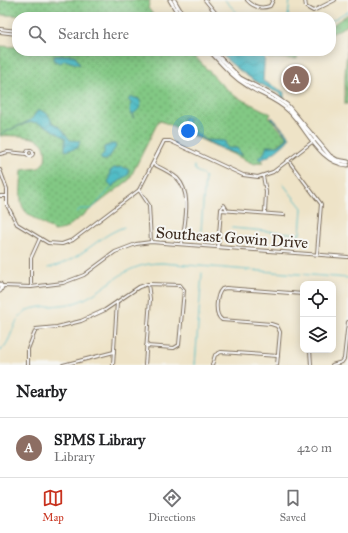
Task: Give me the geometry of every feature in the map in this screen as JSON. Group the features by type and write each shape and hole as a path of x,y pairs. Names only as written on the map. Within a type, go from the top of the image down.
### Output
{"street":[{"path":"170,0 178,12"},
{"path":"174,0 179,12"},
{"path":"205,0 215,12"},
{"path":"247,0 253,6 267,7 272,4 273,0"},
{"path":"305,0 306,8 316,11 335,0"},
{"path":"0,29 12,30"},
{"path":"0,32 12,33"},
{"path":"216,56 242,81 271,96 295,116 331,160 348,163"},
{"path":"0,170 6,189 7,205 17,224 40,238 54,244 68,243 139,190 164,141 169,140 250,177 263,176 273,172 315,140"},
{"path":"0,154 8,152 27,154"},
{"path":"288,160 321,204 317,254"},
{"path":"153,164 171,174 183,187 186,195 182,244"},
{"path":"263,176 266,192 265,213"},
{"path":"139,190 149,205 151,242"},
{"path":"0,196 6,196"},
{"path":"218,247 221,210 224,205 227,210"},
{"path":"221,210 284,215"},
{"path":"31,287 31,258 40,238"},
{"name":"Southeast Gowin Drive","path":"1,288 50,286 73,280 93,269 115,252 136,244 151,242 348,257"},
{"path":"145,365 150,300 148,284"},
{"path":"28,365 28,349 36,329 81,321 96,315 117,302 132,290 148,284 180,285 184,290 179,345 174,348 146,346"},
{"path":"277,365 280,332 277,326 222,320 217,312 220,291 226,288 300,294"},
{"path":"113,365 117,302"},
{"path":"332,365 342,362 344,359 348,322"},
{"path":"63,365 114,352"},
{"path":"212,365 215,355 221,352 278,356"},
{"path":"310,353 311,365"}],"green space":[{"path":"0,0 150,0 148,8 151,12 12,12 12,15 0,15"},
{"path":"348,14 348,25 336,31 336,22"},
{"path":"348,33 348,104 345,104 345,76"},
{"path":"0,46 12,47 12,56 195,56 220,83 235,96 271,114 269,117 287,138 261,159 263,162 254,164 159,120 129,180 65,229 55,231 28,213 21,202 22,170 39,168 45,161 45,149 43,144 32,138 20,136 0,136"},
{"path":"268,56 298,56 297,59 268,58"}],"water":[{"path":"54,56 76,56 80,65 64,60 61,63 54,61"},
{"path":"265,56 263,81 284,92 284,99 282,99 281,94 265,87 251,78 224,57"},
{"path":"132,97 139,99 141,104 139,109 133,114 133,118 130,111 131,103 128,100"},
{"path":"40,110 48,114 52,122 61,128 70,140 80,141 78,148 65,151 65,138 46,126 34,122 21,125 1,134 31,120 37,111"},
{"path":"184,117 188,118 188,127 206,140 225,141 227,148 237,148 243,156 222,149 182,129 180,127"},
{"path":"272,117 290,137 276,151 260,160 258,158 264,153 267,146 278,146 288,138 271,118"},
{"path":"115,144 116,147 107,160 102,160 100,157 104,153 104,147"},
{"path":"122,167 128,169 129,174 112,187 108,182 110,171 114,168"}],"waterway":[{"path":"225,0 236,12"},
{"path":"289,12 290,0"},
{"path":"336,18 348,11"},
{"path":"194,166 195,170 205,177 201,231"},
{"path":"232,228 300,234 302,208 283,184"},
{"path":"77,212 80,209 92,209 112,187"},
{"path":"48,268 70,260 104,237 124,227"},
{"path":"0,351 7,342 17,320 26,311 35,308 74,303 86,298 124,273 147,264 162,263 348,278"},
{"path":"195,365 202,273"}],"place":[{"name":"SPMS Library","path":"296,79"}]}
